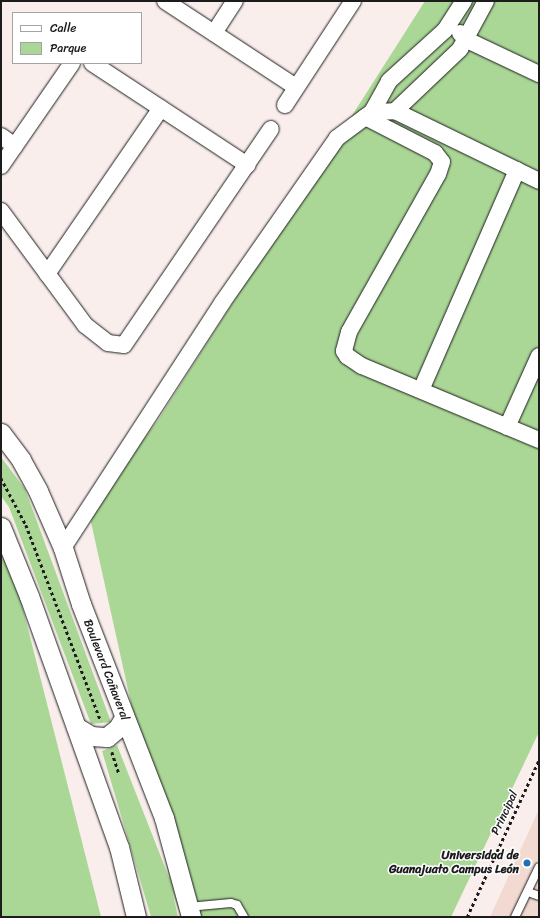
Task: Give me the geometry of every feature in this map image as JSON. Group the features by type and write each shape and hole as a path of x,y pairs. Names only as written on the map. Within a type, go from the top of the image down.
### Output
{"street":[{"path":"165,1 296,87"},
{"path":"214,33 235,1"},
{"path":"285,105 353,1"},
{"path":"63,548 230,290 337,138 368,115 389,81 450,23 464,1"},
{"path":"395,111 460,49 467,40 486,1"},
{"path":"450,23 467,40 539,74"},
{"path":"2,162 15,146 71,64"},
{"path":"94,64 247,165"},
{"path":"47,274 161,108"},
{"path":"368,115 395,111 539,181"},
{"path":"368,115 435,153 442,162 438,174 349,332 344,351 347,356 362,366 539,440"},
{"path":"1,211 47,274 93,333 108,343 124,345 271,129"},
{"path":"1,136 15,146"},
{"path":"421,390 517,170"},
{"path":"507,427 539,356"},
{"name":"Boulevard Cañaveral","path":"1,433 21,460 38,491 63,548 81,604 164,818 189,912"},
{"path":"1,527 120,847 136,917"},
{"path":"76,728 91,736 107,737 118,728 124,718"}],"lane":[{"path":"515,917 539,867"},
{"path":"528,892 539,896"},
{"path":"189,912 231,903 237,905 244,917"}],"path":[{"path":"1,478 26,525 107,737 119,774"},
{"name":"Principal","path":"467,917 539,760"}],"shaded area":[{"name":"Universidad de Guanajuato Campus León","path":"539,809 539,917 490,917"}],"green space":[{"path":"425,1 539,1 539,732 451,917 181,917 172,890 178,917 151,917 102,751 117,745 170,880 89,513 158,420"},
{"path":"1,457 25,489 111,722 91,724 9,507 1,496"},
{"path":"4,534 101,917 1,917 1,539"}],"place":[{"name":"Universidad de Guanajuato Campus León","path":"527,863"}]}
